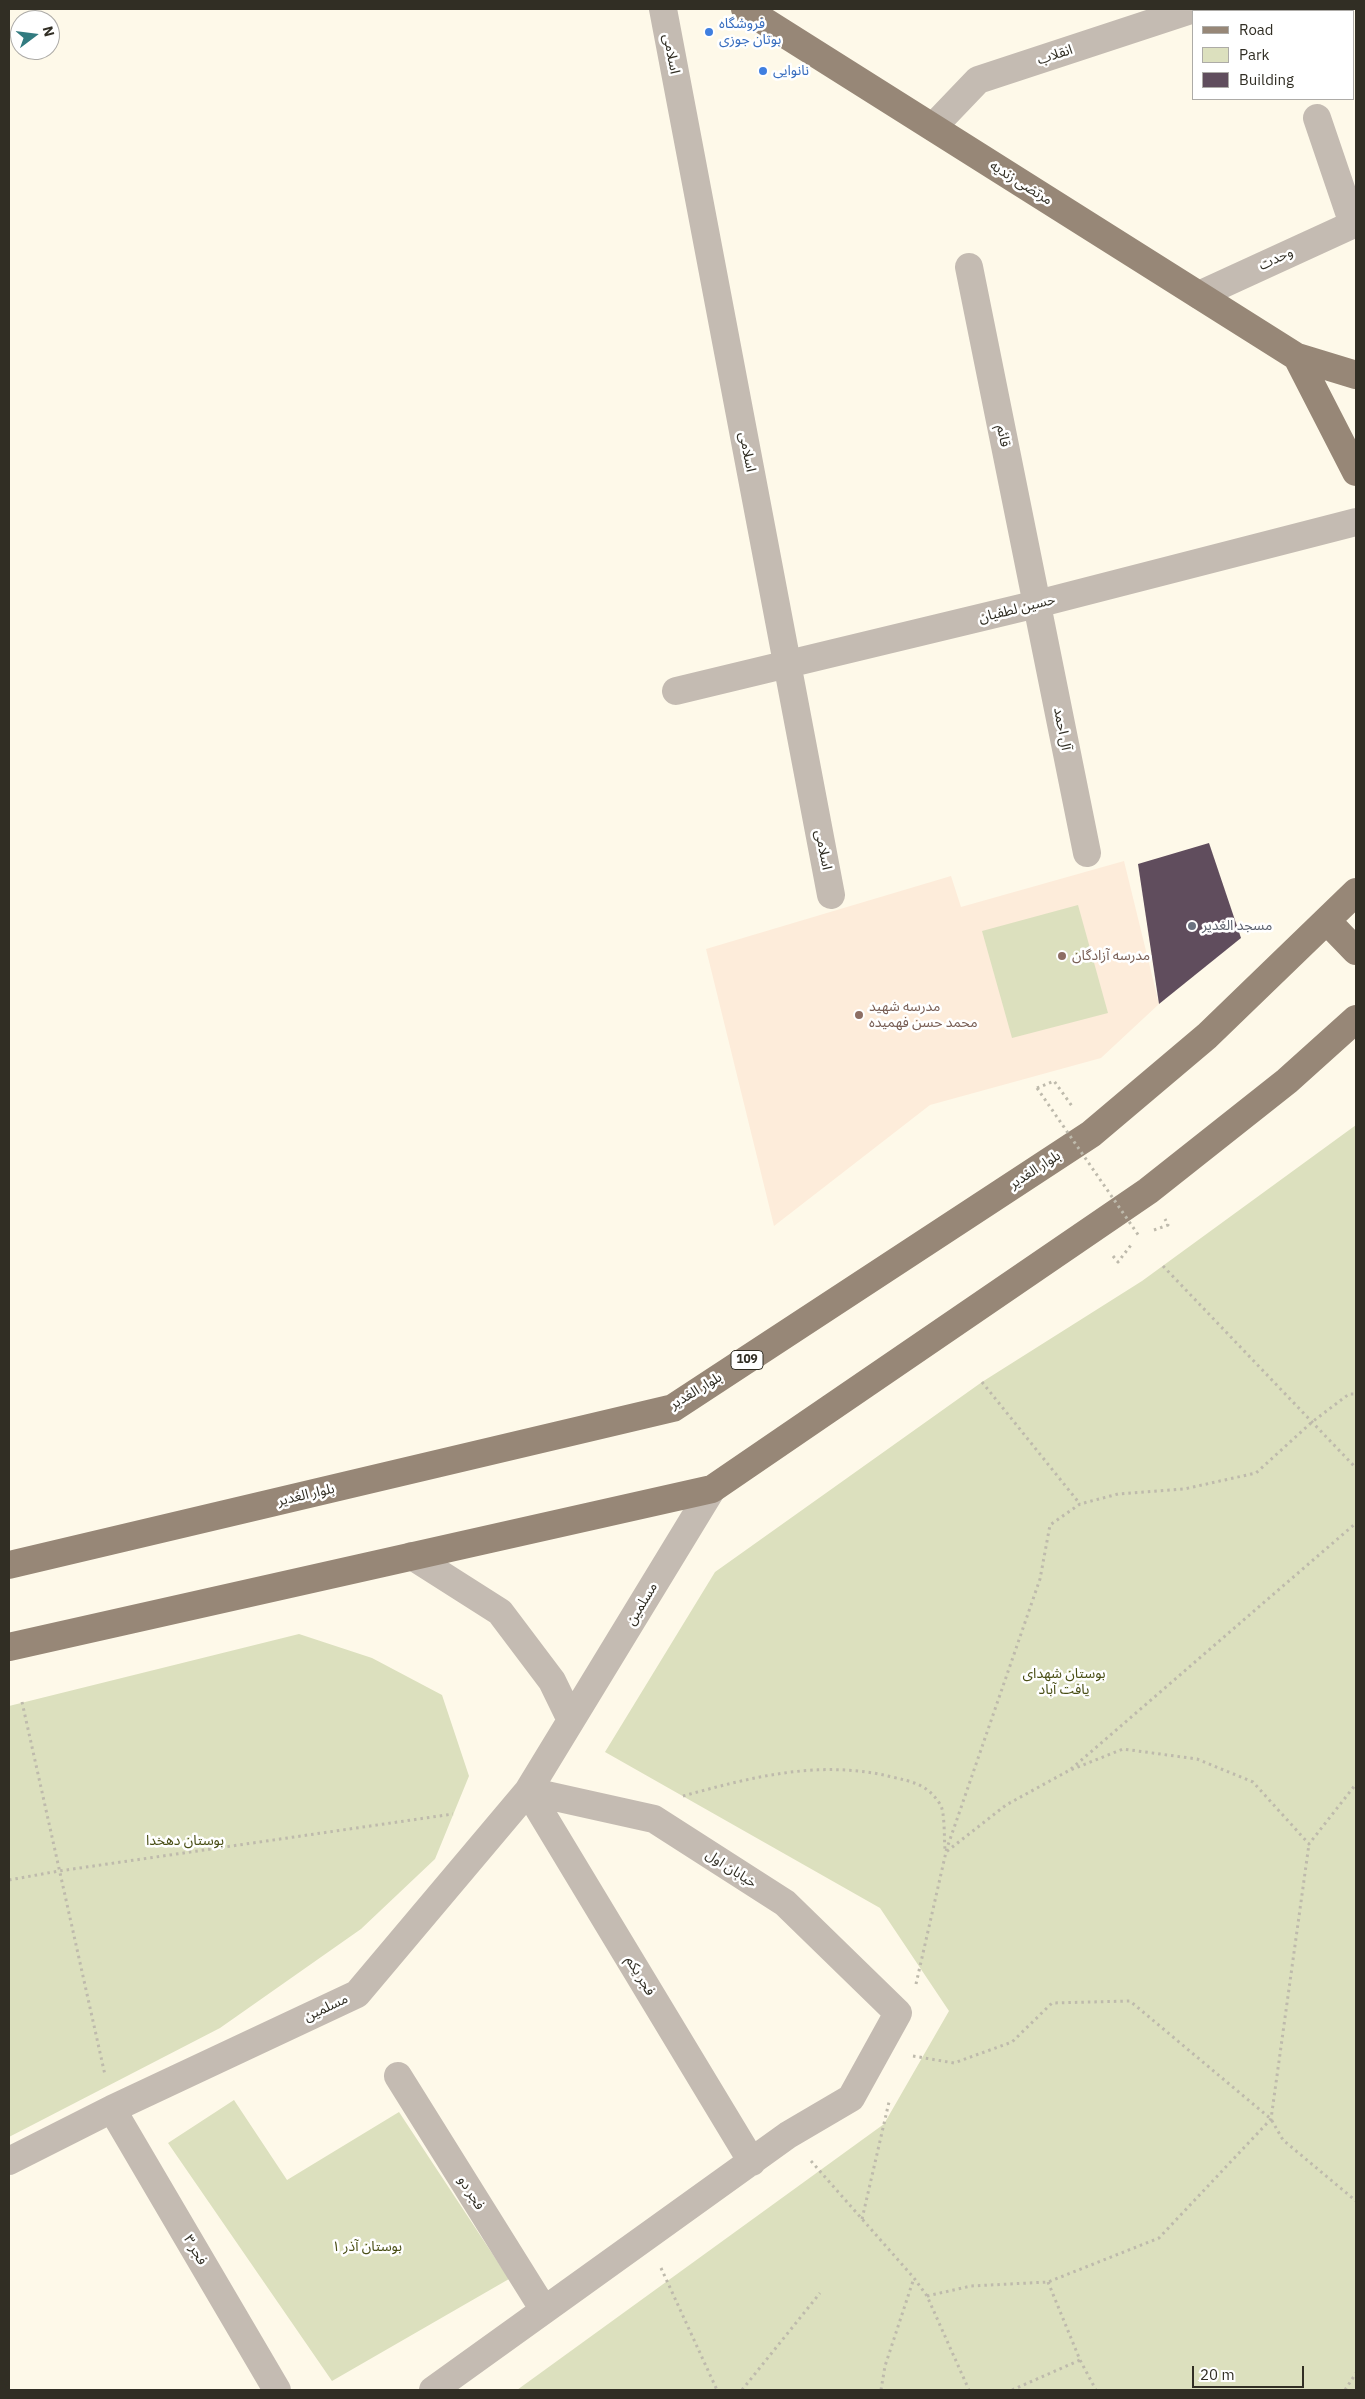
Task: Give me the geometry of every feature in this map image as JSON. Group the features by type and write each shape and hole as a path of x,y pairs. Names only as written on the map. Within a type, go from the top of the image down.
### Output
{"main road":[{"name":"مرتضی زندیه","path":"745,9 1297,357 1356,375"},
{"path":"1297,357 1356,472"},
{"name":"بلوار الغدیر","path":"9,1565 674,1408 1091,1134 1207,1036 1356,892"},
{"path":"1326,921 1356,950"},
{"path":"9,1647 712,1489 1148,1191 1287,1081 1356,1019"}],"street":[{"name":"اسلامی","path":"663,9 831,896"},
{"name":"انقلاب","path":"933,127 978,80 1194,9"},
{"name":"وحدت","path":"1199,295 1355,224 1317,118"},
{"name":"قائم","path":"969,267 1037,604"},
{"name":"حسین لطفیان","path":"676,691 1037,604 1356,522"},
{"name":"آل احمد","path":"1037,604 1087,854"},
{"name":"مسلمین","path":"9,2161 112,2109 357,1994 528,1790 712,1489"},
{"path":"412,1556 500,1612 552,1681 571,1720"},
{"name":"خیابان اول","path":"528,1790 654,1818 785,1903 898,2013 850,2098 788,2135"},
{"name":"فجر یکم","path":"528,1790 752,2162"},
{"name":"فجر دو","path":"398,2076 544,2310"},
{"name":"فجر ۳","path":"112,2109 277,2390"},
{"path":"433,2390 788,2135"}],"path":[{"path":"1054,1081 1037,1088 1138,1236 1118,1262"},
{"path":"1163,1266 1356,1468"},
{"path":"982,1382 1080,1504"},
{"path":"915,1986 946,1852 1040,1578 1050,1525 1080,1504 1118,1494 1184,1489 1256,1472 1312,1422 1349,1394 1356,1394"},
{"path":"1068,1771 1356,1523"},
{"path":"22,1702 112,2109"},
{"path":"946,1852 1006,1806 1068,1771 1123,1749 1197,1759 1253,1782 1309,1844"},
{"path":"683,1796 749,1778 815,1768 874,1772 923,1785 941,1805 946,1852"},
{"path":"927,2296 971,2286 1048,2282 1159,2238 1271,2119 1309,1844 1356,1784"},
{"path":"9,1880 59,1871 453,1814"},
{"path":"909,2055 954,2063 1012,2042 1052,2003 1130,2000 1271,2119 1283,2140 1356,2200"},
{"path":"862,2219 891,2093"},
{"path":"788,2135 914,2278 927,2296 969,2390"},
{"path":"646,2236 717,2390"},
{"path":"881,2390 885,2366 914,2278"},
{"path":"1048,2282 1080,2360 1096,2390"},
{"path":"742,2390 820,2293"},
{"path":"1012,2390 1080,2360"},
{"path":"1345,2390 1356,2373"}],"shaded area":[{"name":"مدرسه شهید محمد حسن فهمیده","path":"1124,861 1159,1004 1101,1058 930,1105 774,1226 706,949 951,876 961,907"}],"green space":[{"path":"1078,905 1108,1013 1012,1038 982,931"},
{"name":"بوستان شهدای یافت آباد","path":"1356,1125 1356,2390 517,2390 884,2124 949,2011 880,1908 605,1752 715,1572 982,1382 1142,1281"},
{"name":"بوستان دهخدا","path":"299,1634 372,1658 442,1695 469,1776 435,1859 361,1929 220,2028 9,2137 9,1706"},
{"name":"بوستان آذر ۱","path":"234,2100 287,2180 399,2112 509,2279 332,2381 168,2143"}],"building":[{"name":"مسجد الغدیر","path":"1209,843 1241,938 1159,1004 1138,864"}],"place":[{"name":"فروشگاه بوتان جوزی","path":"709,32"},
{"name":"نانوایی","path":"763,71"},
{"name":"مسجد الغدیر","path":"1192,926"},
{"name":"مدرسه آزادگان","path":"1062,956"},
{"name":"مدرسه شهید محمد حسن فهمیده","path":"859,1015"}]}
